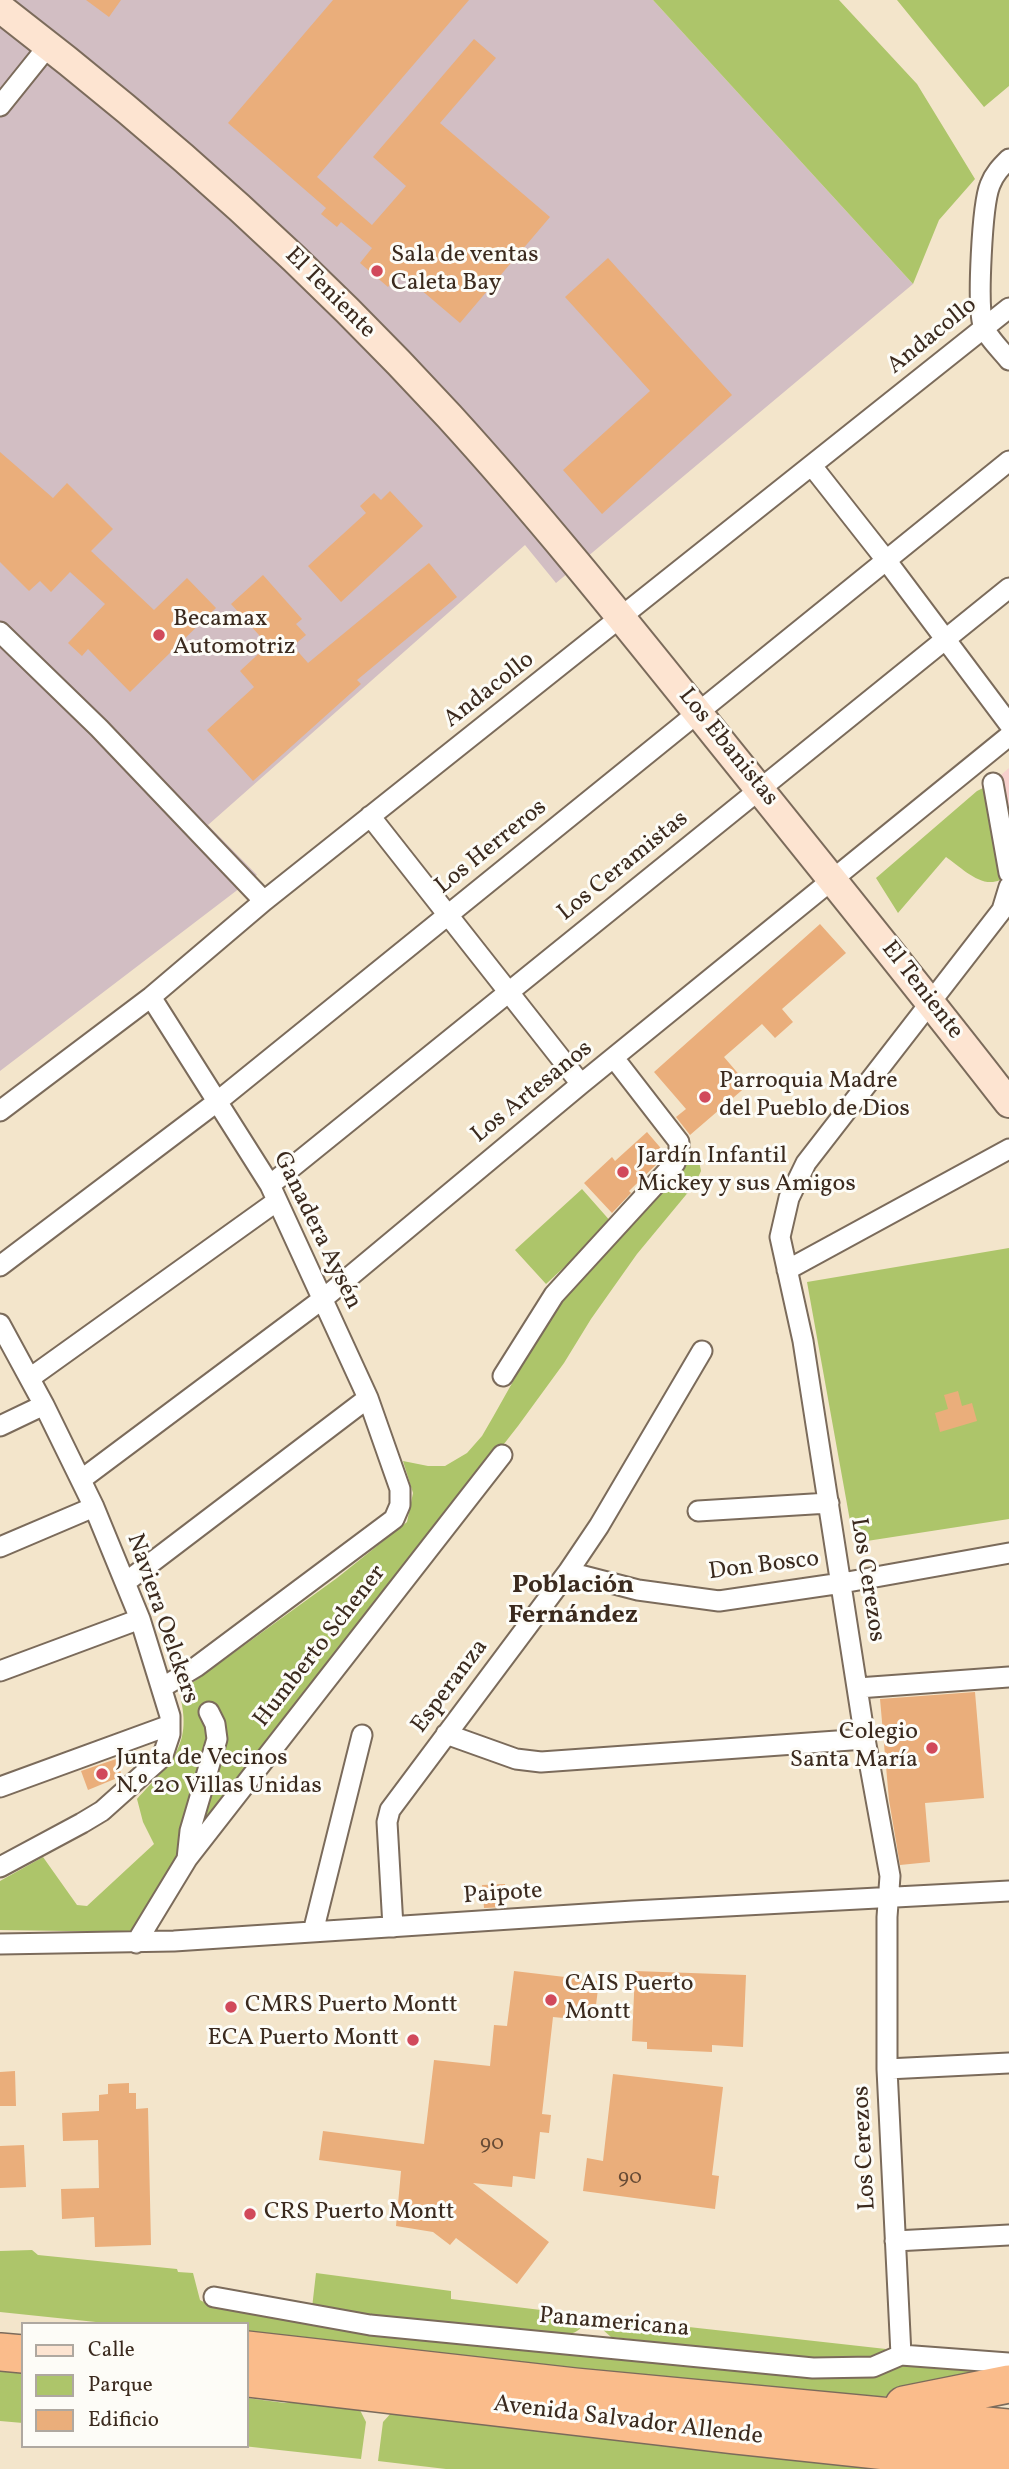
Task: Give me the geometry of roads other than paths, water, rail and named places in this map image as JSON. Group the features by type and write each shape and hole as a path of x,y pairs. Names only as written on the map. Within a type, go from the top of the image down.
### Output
{"highway":[{"path":"0,2327 21,2329"},
{"name":"Avenida Salvador Allende","path":"248,2350 575,2387 1009,2428"},
{"path":"0,2352 21,2354"},
{"name":"Avenida Salvador Allende","path":"248,2378 1009,2464"},
{"path":"834,2412 911,2404 1009,2384"},
{"path":"967,2459 1003,2469"}],"main road":[{"name":"El Teniente","path":"0,8 161,136 272,237 449,415 573,558 621,618"},
{"name":"Los Ebanistas","path":"621,618 833,879"},
{"name":"El Teniente","path":"833,879 1009,1103"}],"street":[{"path":"0,106 49,45"},
{"path":"1009,159 997,172 989,187 985,207 980,306 984,328 1009,360"},
{"name":"Andacollo","path":"0,1111 151,997 264,901 1009,307"},
{"name":"Los Herreros","path":"0,1266 218,1101 1009,461"},
{"path":"812,466 1009,724"},
{"name":"Los Ceramistas","path":"30,1378 273,1193 508,992 1009,588"},
{"path":"0,632 99,728 264,901"},
{"name":"Los Artesanos","path":"82,1479 324,1298 581,1084 1009,736"},
{"path":"993,783 1009,873"},
{"path":"370,816 581,1084"},
{"name":"Los Cerezos","path":"901,2355 887,2068 887,1899 890,1876 865,1739 803,1341 780,1237 783,1218 796,1180 806,1163 1002,910 1009,887"},
{"name":"Ganadera Aysén","path":"151,997 273,1193 324,1298 368,1398 400,1489 400,1505 394,1519 196,1667 163,1687"},
{"path":"503,1376 554,1294 675,1163 679,1152 679,1142 614,1058"},
{"path":"787,1270 1009,1149"},
{"name":"Naviera Oelckers","path":"0,1324 82,1479 126,1582 163,1687 169,1707 170,1726 167,1743 159,1760 102,1811 0,1867"},
{"name":"Esperanza","path":"393,1927 387,1822 390,1810 568,1572 599,1526 702,1351"},
{"path":"126,1582 368,1398"},
{"path":"0,1426 44,1405"},
{"name":"Humberto Schener","path":"136,1943 187,1858 502,1455"},
{"path":"698,1511 830,1503"},
{"path":"0,1547 94,1507"},
{"name":"Don Bosco","path":"568,1572 638,1590 708,1601 842,1583 1009,1553"},
{"path":"0,1671 140,1619"},
{"path":"858,1688 1009,1677"},
{"path":"187,1858 190,1831 217,1739 215,1724 209,1712"},
{"path":"0,1787 170,1726"},
{"path":"446,1734 516,1759 541,1762 865,1739"},
{"path":"313,1933 362,1735"},
{"name":"Paipote","path":"0,1944 136,1943 633,1911 1009,1891"},
{"path":"887,2068 1009,2063"},
{"path":"895,2241 1009,2235"},
{"name":"Panamericana","path":"214,2297 370,2325 813,2368 873,2367 901,2355 1009,2362"}],"place":[{"name":"Sala de ventas Caleta Bay","path":"377,271"},
{"name":"Becamax Automotriz","path":"159,635"},
{"name":"Parroquia Madre del Pueblo de Dios","path":"705,1097"},
{"name":"Jardín Infantil Mickey y sus Amigos","path":"623,1172"},
{"name":"Colegio Santa María","path":"932,1748"},
{"name":"Junta de Vecinos N.º 20 Villas Unidas","path":"102,1774"},
{"name":"CAIS Puerto Montt","path":"551,2000"},
{"name":"CMRS Puerto Montt","path":"231,2007"},
{"name":"ECA Puerto Montt","path":"413,2040"},
{"name":"CRS Puerto Montt","path":"250,2214"}],"district":[{"name":"Población Fernández","path":"573,1602"}]}
